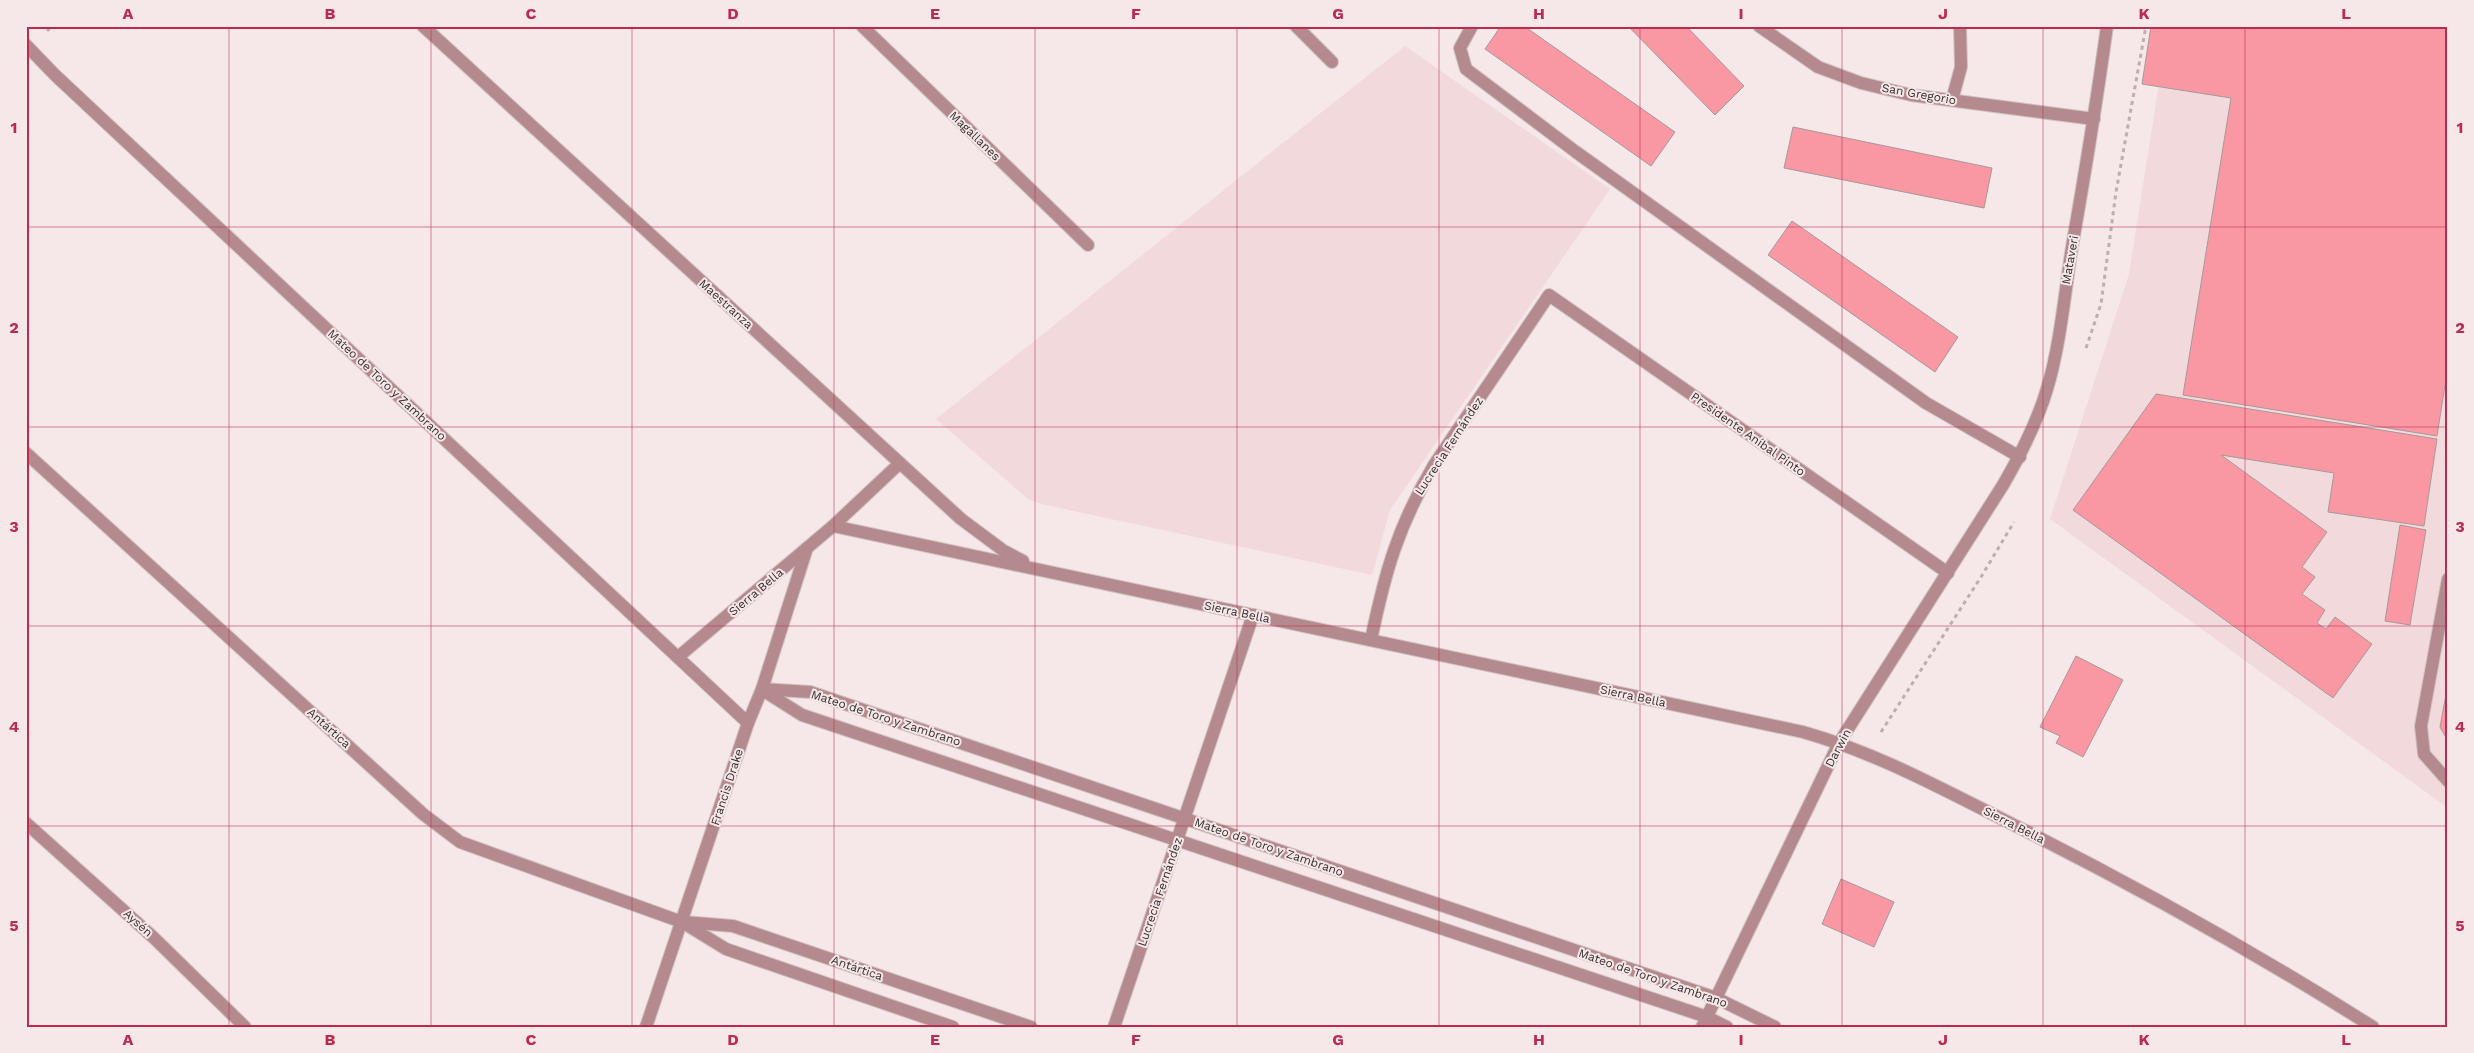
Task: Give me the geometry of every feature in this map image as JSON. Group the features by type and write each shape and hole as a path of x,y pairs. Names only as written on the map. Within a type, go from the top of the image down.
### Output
{"street":[{"name":"Maestranza","path":"423,26 981,536 1038,569"},
{"name":"Magallanes","path":"862,26 1088,245"},
{"path":"1296,26 1332,62"},
{"path":"1472,26 1460,48 1466,69 1576,152 1926,403 2020,457"},
{"name":"San Gregorio","path":"1759,26 1818,67 1861,83 1911,95 2094,119"},
{"path":"1952,100 1961,67 1960,26"},
{"name":"Mataveri","path":"2003,484 2020,457 2048,387 2094,119 2107,26"},
{"name":"Mateo de Toro y Zambrano","path":"26,45 55,75 748,723"},
{"name":"Presidente Aníbal Pinto","path":"1549,295 1948,573"},
{"name":"Lucrecia Fernández","path":"1371,640 1390,556 1417,493 1549,295"},
{"name":"Antártica","path":"26,453 445,832 480,850 682,922 726,949 953,1027"},
{"name":"Sierra Bella","path":"678,657 833,526 900,463"},
{"name":"Darwin","path":"1704,1022 1839,743 1892,656 1948,573 2003,484"},
{"name":"Sierra Bella","path":"833,526 1803,732 1839,743 1892,764 2049,843 2185,916 2373,1027"},
{"name":"Francis Drake","path":"646,1027 748,723 762,689 807,548"},
{"path":"2448,579 2421,726 2424,754 2448,781"},
{"name":"Lucrecia Fernández","path":"1114,1027 1253,615"},
{"name":"Mateo de Toro y Zambrano","path":"762,689 810,692 1716,998 1775,1027"},
{"name":"Mateo de Toro y Zambrano","path":"762,689 802,715 1177,841 1704,1022 1727,1027"},
{"name":"Aysén","path":"26,823 154,938 245,1027"},
{"name":"Antártica","path":"682,922 733,926 1031,1027"}],"shaded area":[{"path":"2168,26 2448,26 2448,808 2050,519 2129,274"},
{"path":"1405,46 1610,189 1390,510 1372,575 1041,504 1028,499 936,419"}],"building":[{"path":"1501,26 1524,26 1675,132 1651,166 1485,49"},
{"path":"1628,26 1686,26 1744,86 1715,115"},
{"path":"2151,26 2448,26 2448,366 2437,436 2183,395 2231,98 2142,84"},
{"path":"1793,127 1992,168 1984,208 1784,168"},
{"path":"1792,221 1958,337 1935,372 1768,255"},
{"path":"2156,394 2437,439 2424,526 2328,512 2334,473 2221,455 2327,532 2302,567 2315,577 2302,594 2325,610 2317,623 2326,629 2335,617 2372,644 2333,698 2073,510"},
{"path":"2400,525 2426,530 2410,625 2385,621"},
{"path":"2076,656 2123,680 2083,757 2056,743 2060,736 2040,727"},
{"path":"2448,683 2448,741 2440,727"},
{"path":"1841,879 1894,902 1874,947 1822,924"}]}
